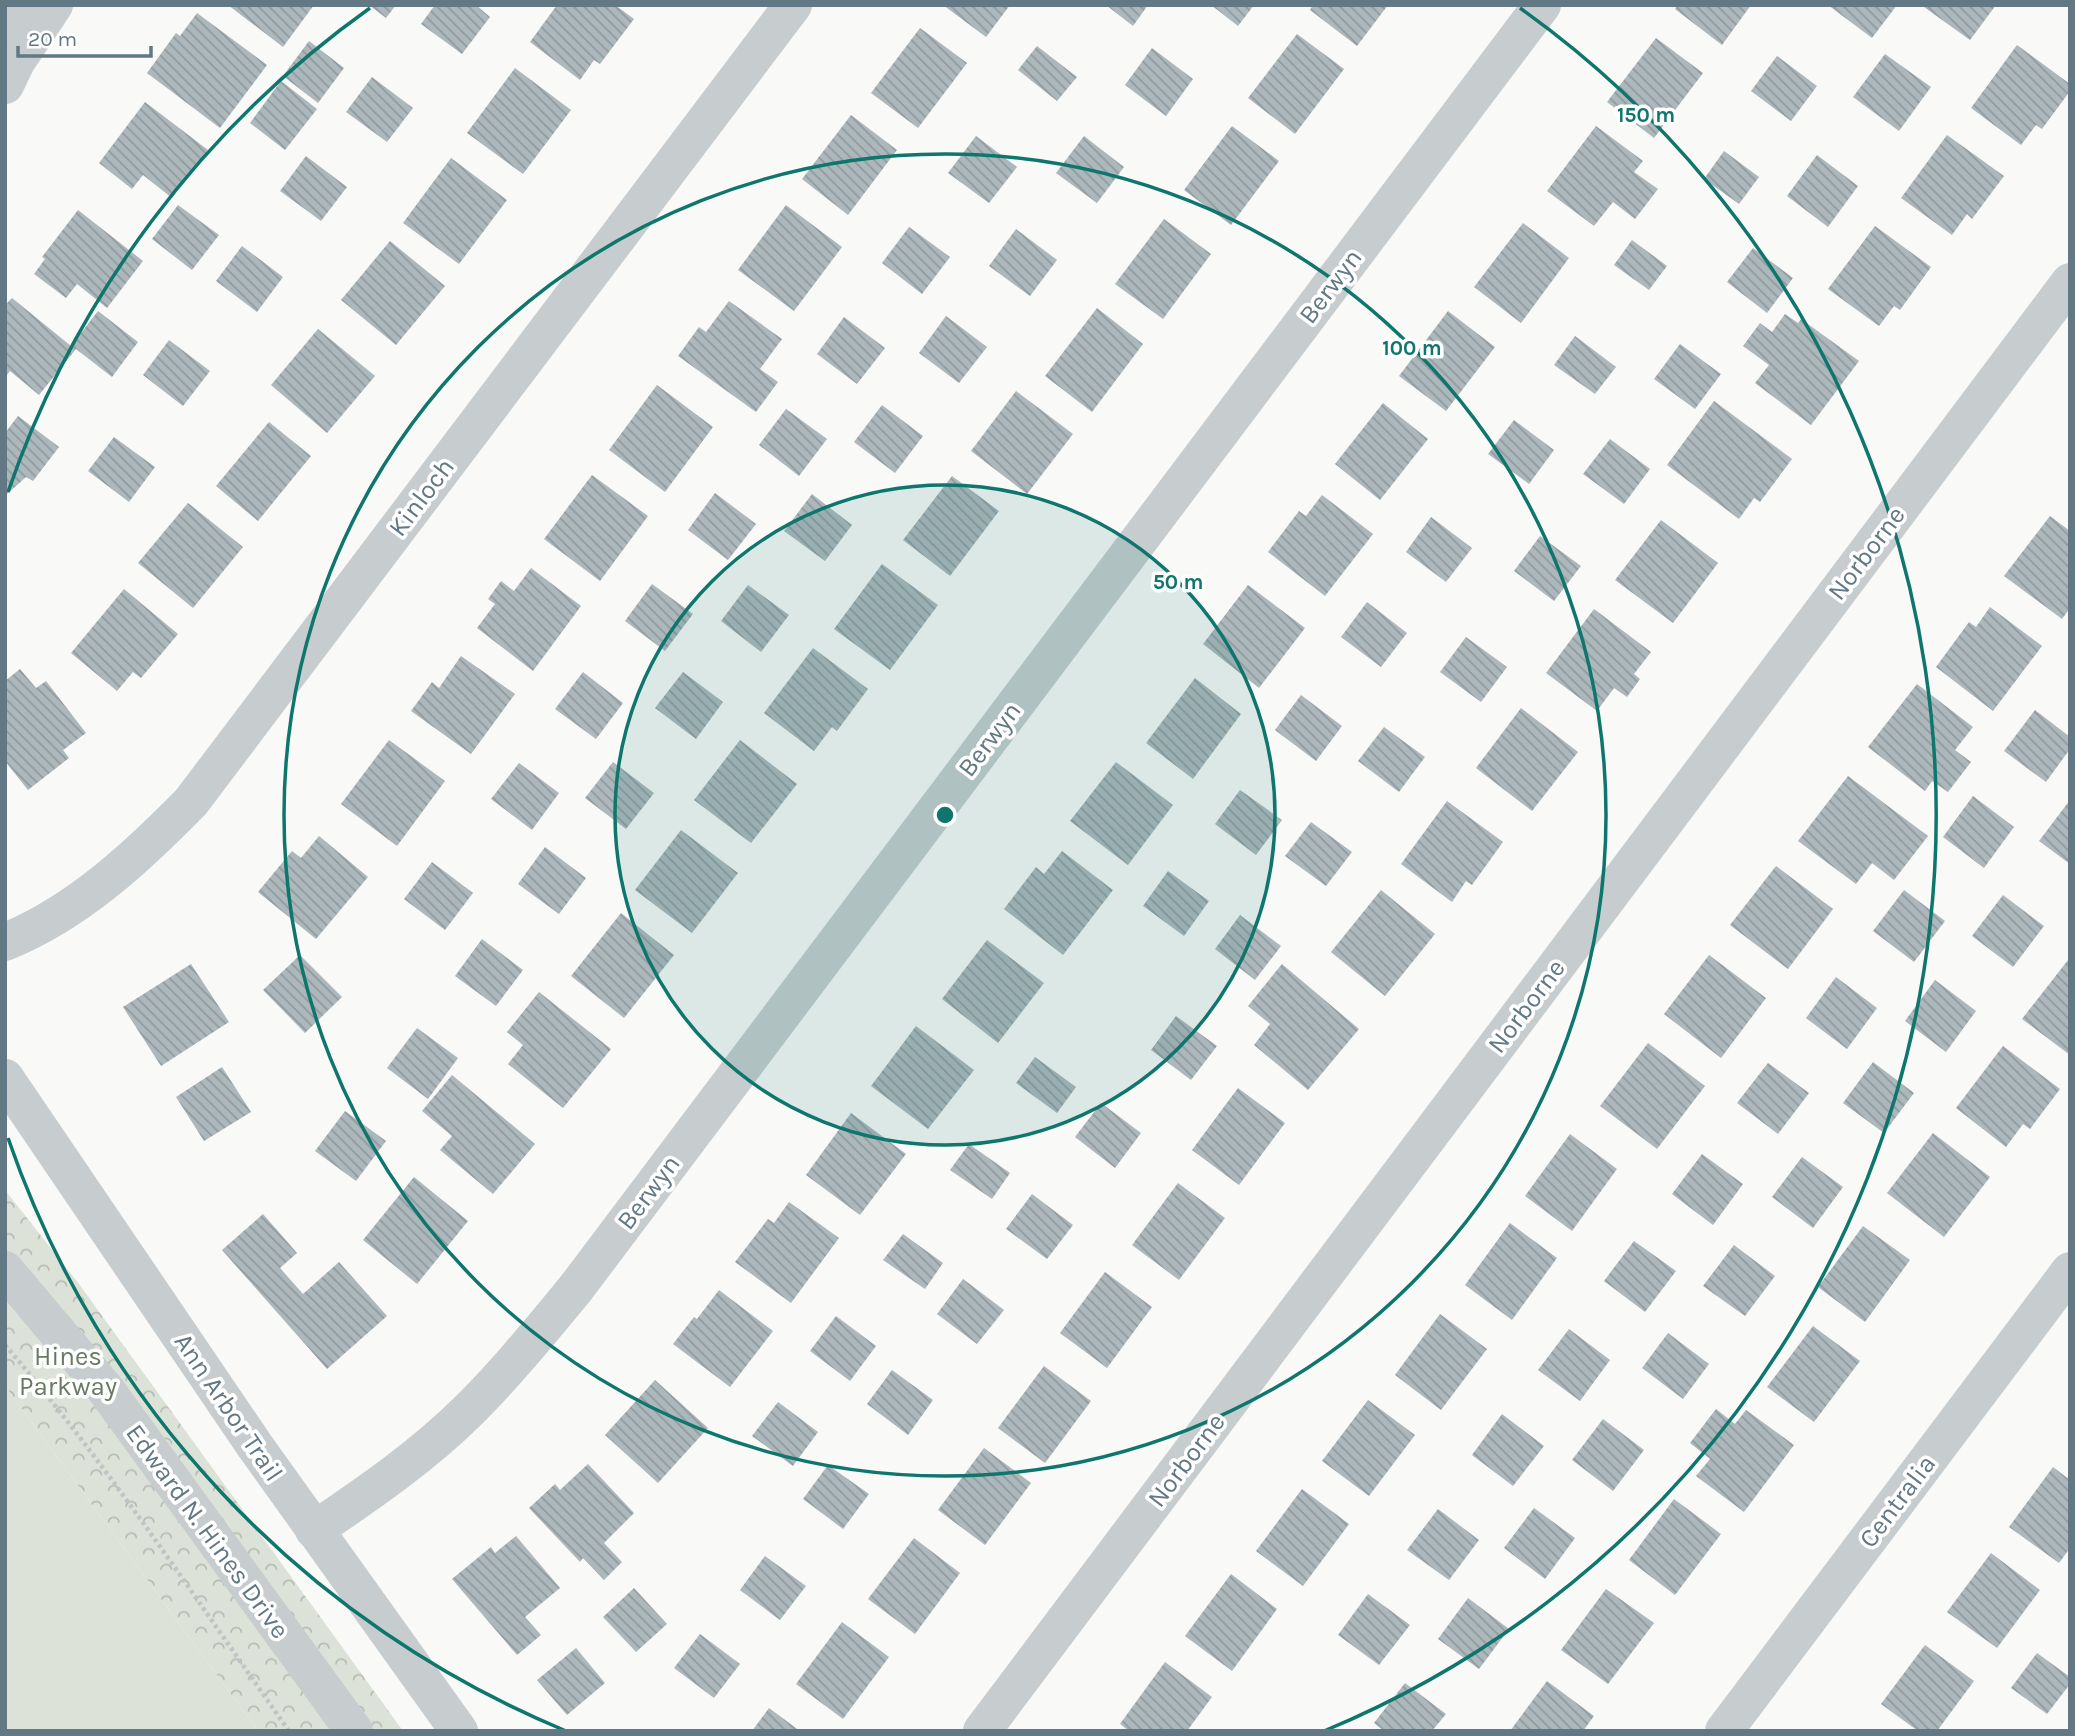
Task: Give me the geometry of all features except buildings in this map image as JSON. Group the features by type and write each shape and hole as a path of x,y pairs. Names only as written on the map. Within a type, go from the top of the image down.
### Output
{"street":[{"path":"5,57 14,5"},
{"path":"5,85 16,62 54,5"},
{"name":"Kinloch","path":"5,942 31,932 76,903 144,850 191,802 793,5"},
{"name":"Berwyn","path":"314,1530 427,1448 471,1409 576,1288 1542,5"},
{"name":"Norborne","path":"982,1731 2070,282"},
{"name":"Ann Arbor Trail","path":"5,1078 254,1446 459,1731"},
{"name":"Edward N. Hines Drive","path":"5,1270 106,1390 354,1731"},
{"name":"Centralia","path":"1724,1731 2070,1272"}],"path":[{"path":"5,1345 32,1376 131,1508 289,1731"}],"green space":[{"name":"Hines Parkway","path":"5,1190 79,1284 403,1731 258,1731 5,1386"},
{"path":"5,1386 258,1731 5,1731"}]}
